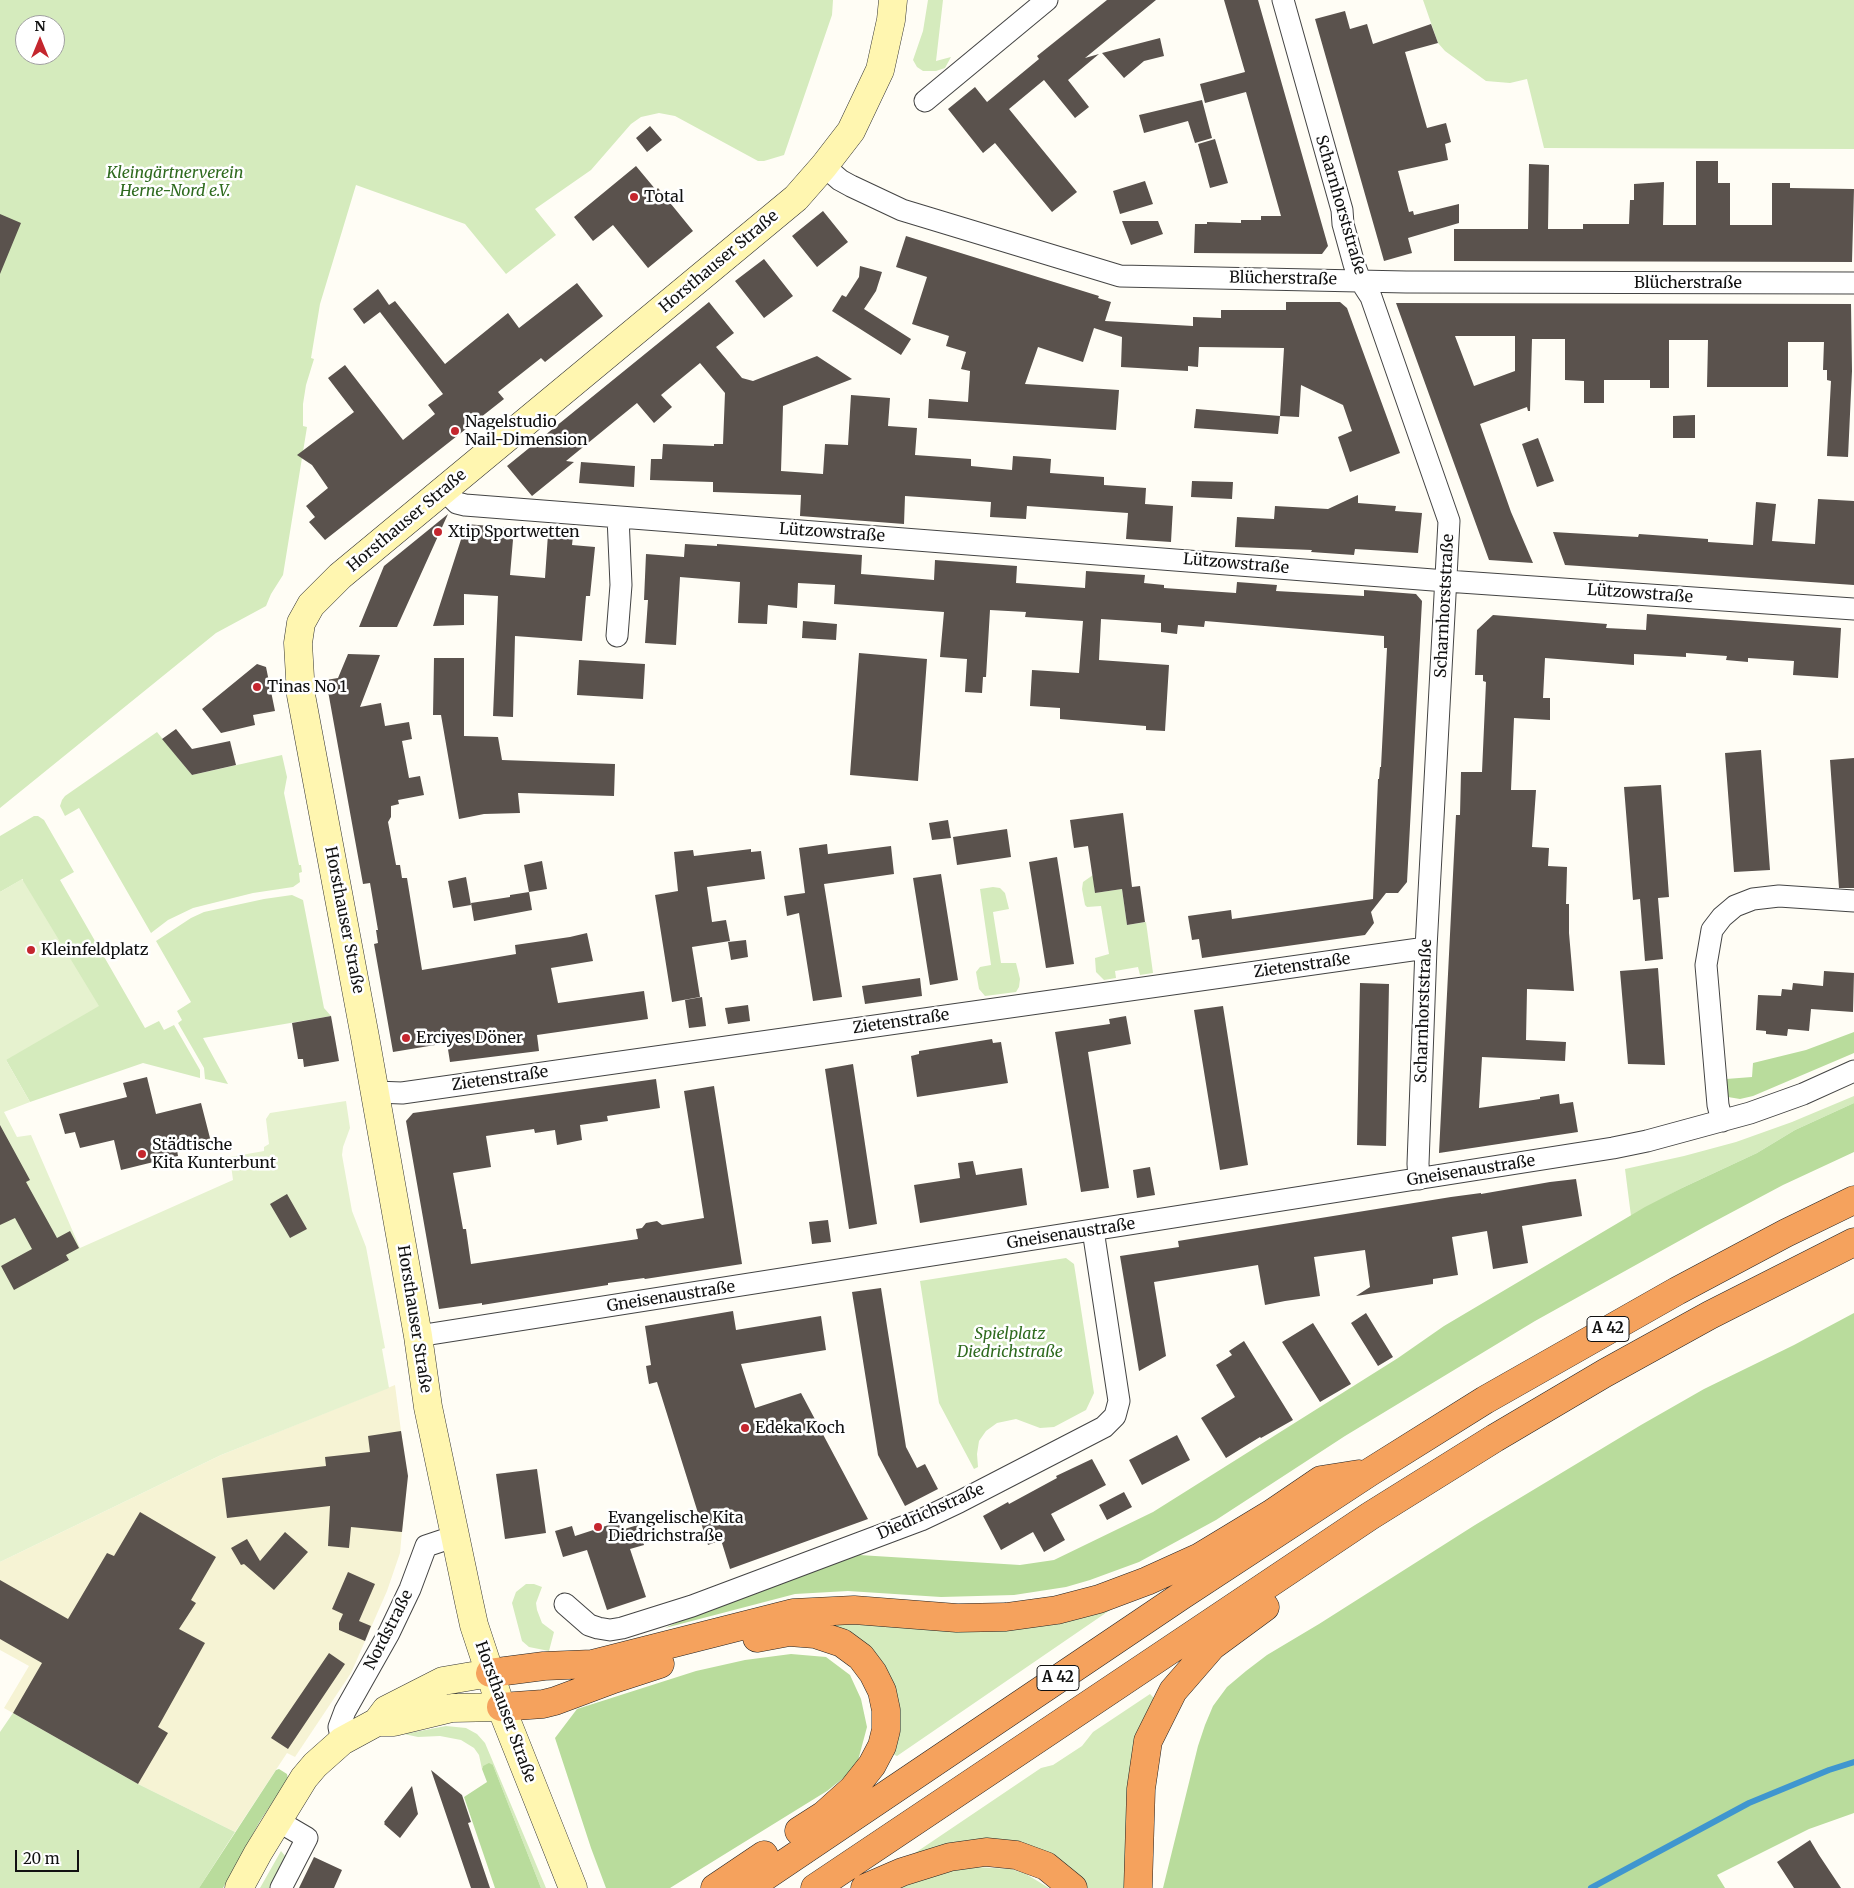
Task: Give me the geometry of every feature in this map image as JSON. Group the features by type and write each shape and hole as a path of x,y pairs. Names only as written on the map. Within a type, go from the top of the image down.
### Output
{"highway":[{"name":"A 42","path":"748,1888 1173,1601 1370,1472 1485,1400 1694,1282 1786,1233 1854,1200"},
{"name":"A 42","path":"815,1888 1370,1516 1495,1438 1605,1373 1710,1315 1854,1242"},
{"path":"490,1674 544,1666 592,1664 793,1613 854,1610 931,1616 1006,1617 1057,1610 1098,1599 1148,1581 1200,1557 1271,1514 1321,1480 1370,1472"},
{"path":"1138,1888 1141,1790 1148,1740 1173,1691 1212,1646 1271,1602 1366,1540 1370,1516"},
{"path":"501,1707 543,1704 555,1701 614,1679 712,1648 789,1632 815,1634 842,1643 861,1657 873,1673 882,1691 886,1710 886,1730 882,1746 872,1765 853,1789 824,1815 715,1888"},
{"path":"865,1888 902,1872 950,1857 986,1852 1016,1855 1046,1866 1073,1888"}],"main road":[{"name":"Horsthauser Straße","path":"573,1888 501,1707 474,1624 428,1407 418,1336 375,1092 301,695 298,642 301,623 311,605 340,576 796,198 851,131 880,70 891,20 892,0"},
{"path":"240,1888 304,1778 315,1765 342,1741 377,1722 386,1710 443,1681 490,1674"},
{"path":"377,1722 394,1722 452,1708 501,1707"}],"street":[{"path":"925,101 1047,0"},
{"name":"Scharnhorststraße","path":"1283,0 1342,210 1347,240 1360,280 1371,297 1449,521 1426,948 1419,1179"},
{"name":"Blücherstraße","path":"824,166 840,180 902,210 1120,276 1406,282 1854,283"},
{"name":"Lützowstraße","path":"444,490 458,503 465,505 1446,581 1854,610"},
{"path":"617,636 621,585 618,517"},
{"path":"1722,1121 1718,1105 1706,964 1712,930 1722,917 1735,906 1753,899 1779,896 1854,901"},
{"name":"Zietenstraße","path":"375,1092 402,1093 1426,948"},
{"name":"Gneisenaustraße","path":"418,1336 1613,1148 1647,1141 1750,1113 1802,1094 1854,1071"},
{"name":"Diedrichstraße","path":"565,1604 588,1625 610,1630 692,1606 921,1520 1104,1428 1116,1416 1118,1401 1093,1230"},
{"name":"Nordstraße","path":"342,1741 339,1727 345,1711 389,1633 410,1589 426,1546 456,1536"},
{"path":"278,1820 307,1838 281,1888"}],"shaded area":[{"path":"395,1385 407,1477 400,1553 387,1591 351,1673 295,1757 287,1753 235,1832 138,1784 4,1708 29,1666 0,1650 0,1562 221,1455"}],"green space":[{"name":"Kleingärtnerverein Herne-Nord e.V.","path":"0,0 833,0 832,15 784,155 758,161 675,116 659,113 641,117 631,124 591,170 535,209 556,235 506,274 465,224 356,185 320,304 311,358 314,359 306,385 303,404 303,426 307,427 283,575 266,606 216,633 0,808"},
{"path":"928,0 943,0 936,61 951,57 945,68 936,71 923,71 917,67 913,60 923,31"},
{"path":"1423,0 1854,0 1854,149 1544,148 1527,79 1510,83 1486,81 1445,51 1438,43"},
{"path":"157,732 192,775 282,755 287,777 284,793 302,872 299,873 300,882 293,887 253,893 193,908 168,920 151,933 79,808 65,816 60,806 65,796"},
{"path":"34,816 44,820 74,872 60,880 145,1028 159,1021 164,1030 174,1025 200,1070 200,1078 143,1063 30,1102 6,1060 23,879 0,892 0,836"},
{"path":"1093,875 1095,893 1122,889 1127,925 1146,922 1153,973 1140,975 1138,967 1115,971 1116,978 1104,980 1096,972 1095,958 1109,954 1101,906 1087,907 1085,905 1082,889 1083,882"},
{"path":"22,879 99,1006 6,1060 30,1102 4,1112 17,1137 31,1135 80,1248 233,1180 230,1157 264,1151 264,1147 269,1144 266,1119 270,1113 346,1101 350,1128 342,1155 352,1211 366,1247 385,1348 382,1349 389,1388 221,1455 0,1562 0,892"},
{"path":"1000,888 1005,893 1009,909 993,912 1001,963 1016,963 1020,979 1016,992 985,996 979,989 976,972 980,967 991,965 980,889"},
{"path":"292,895 303,900 324,1008 331,1016 203,1038 228,1084 205,1079 204,1068 178,1023 182,1020 177,1011 191,1002 156,941 191,918 204,912"},
{"path":"1854,1032 1854,1053 1753,1096 1740,1099 1728,1097 1726,1079 1752,1077 1753,1063 1806,1050"},
{"path":"1854,1096 1854,1103 1795,1130 1757,1153 1682,1188 1631,1216 1625,1169 1736,1142 1792,1122"},
{"path":"1854,1103 1854,1152 1783,1185 1535,1321 1345,1436 1216,1520 1139,1562 1066,1587 1014,1595 941,1597 848,1591 795,1594 665,1628 704,1610 859,1555 1020,1565 1054,1560 1153,1512 1398,1358 1444,1326 1645,1207 1757,1153 1795,1130"},
{"name":"Spielplatz Diedrichstraße","path":"1066,1258 1074,1264 1094,1393 1086,1410 1054,1427 1040,1428 1016,1419 997,1423 986,1431 979,1441 978,1467 974,1469 939,1403 920,1281"},
{"path":"1854,1313 1854,1813 1809,1829 1717,1875 1725,1888 1163,1888 1198,1746 1205,1725 1213,1706 1227,1687 1246,1671 1267,1655 1475,1525 1641,1425 1704,1389"},
{"path":"526,1584 542,1587 536,1603 542,1623 554,1632 549,1651 529,1647 522,1641 512,1603 516,1592"},
{"path":"1113,1608 897,1756 890,1753 895,1717 813,1623"},
{"path":"791,1654 826,1657 850,1675 861,1699 867,1727 856,1768 827,1791 670,1888 606,1888 555,1738 577,1709 696,1671 745,1660"},
{"path":"1150,1694 1157,1701 1133,1888 1081,1888 1061,1868 918,1857 915,1853 1041,1768 1053,1765 1082,1746 1093,1732"},
{"path":"13,1713 138,1784 235,1832 199,1888 0,1888 0,1732"},
{"path":"446,1726 466,1728 477,1734 485,1743 546,1888 541,1888 493,1765 483,1766 482,1769 479,1755 474,1748 461,1740 440,1736 418,1737 404,1734"},
{"path":"489,1763 493,1765 541,1888 495,1888 464,1797 487,1782 482,1769 483,1766"},
{"path":"279,1769 287,1774 288,1779 260,1821 223,1888 199,1888 276,1770"},
{"path":"281,1851 286,1857 275,1888 260,1888"},
{"path":"975,1867 1011,1869 1026,1874 1049,1888 900,1888 940,1873"}],"building":[{"path":"1107,0 1156,0 1085,58 1099,54 1068,80 1089,107 1075,118 1044,80 1009,109 1077,192 1052,212 995,143 983,153 948,109 975,87 987,102 1039,59 1037,56"},
{"path":"1224,0 1258,0 1328,246 1322,254 1194,253 1195,224 1207,224 1207,222 1241,223 1241,220 1261,220 1261,216 1281,216 1246,92 1205,103 1200,84 1245,72"},
{"path":"1345,11 1350,29 1367,24 1373,44 1431,24 1438,43 1405,52 1427,128 1446,123 1451,142 1445,144 1448,160 1398,171 1409,212 1413,211 1414,215 1459,204 1459,223 1408,238 1412,253 1384,261 1315,19"},
{"path":"1160,38 1164,56 1144,61 1124,78 1102,53"},
{"path":"1202,100 1212,138 1195,143 1188,121 1144,133 1139,115"},
{"path":"650,126 662,140 647,152 636,138"},
{"path":"1215,139 1228,183 1210,188 1198,144"},
{"path":"1696,161 1718,161 1718,183 1730,183 1730,225 1772,225 1772,183 1790,183 1790,188 1854,189 1852,262 1454,261 1454,229 1528,229 1529,164 1549,165 1548,229 1583,229 1583,224 1629,224 1630,200 1634,200 1634,184 1664,182 1663,225 1696,225"},
{"path":"636,166 656,190 658,188 693,231 648,268 613,225 593,241 574,217"},
{"path":"1145,181 1153,204 1120,214 1113,191"},
{"path":"823,211 848,242 817,267 792,236"},
{"path":"0,214 21,223 0,274"},
{"path":"1122,221 1158,221 1163,234 1131,245"},
{"path":"906,236 1099,296 1098,298 1111,302 1105,321 1193,326 1193,317 1221,318 1221,310 1286,310 1286,302 1340,302 1347,308 1400,453 1350,472 1338,437 1352,431 1343,405 1301,385 1299,417 1280,416 1284,348 1199,347 1198,367 1188,366 1188,371 1121,367 1122,337 1094,328 1083,362 1038,347 1025,384 1119,390 1116,430 928,418 929,399 968,402 970,371 961,369 966,352 946,346 949,336 912,324 927,277 896,267"},
{"path":"764,259 793,296 764,318 735,281"},
{"path":"860,266 882,272 876,291 864,309 911,339 901,355 832,311 842,295 846,297 859,277"},
{"path":"577,283 603,316 545,362 541,358 498,392 504,399 325,540 309,522 315,517 306,506 328,488 312,465 297,455 354,412 328,378 345,365 403,440 435,414 428,405 443,394 380,312 364,324 353,309 378,289 389,305 395,301 445,364 508,313 519,328"},
{"path":"709,302 734,333 716,347 742,378 753,381 817,356 852,379 783,406 781,471 823,474 825,444 848,445 851,395 890,398 888,426 917,428 915,455 971,459 971,466 1012,470 1013,456 1051,459 1050,473 1104,477 1104,485 1146,488 1145,504 1173,506 1171,542 1126,539 1128,513 1027,506 1026,519 990,517 991,502 905,496 904,524 800,516 801,495 713,492 713,482 650,480 651,459 662,459 663,444 714,446 714,444 723,444 725,393 700,363 661,395 672,407 654,423 637,403 566,461 574,462 532,496 507,466"},
{"path":"1396,303 1851,304 1852,371 1848,457 1827,456 1831,381 1827,380 1827,370 1823,370 1824,342 1788,342 1788,387 1707,387 1708,340 1669,340 1669,388 1650,388 1650,380 1604,380 1604,403 1584,403 1584,381 1565,380 1565,339 1532,339 1530,411 1528,411 1527,407 1480,424 1511,512 1533,563 1489,560","holes":["1455,336 1515,336 1515,371 1474,386"]},
{"path":"1196,409 1280,416 1278,434 1194,428"},
{"path":"1695,415 1695,438 1673,438 1673,416"},
{"path":"1538,438 1554,481 1537,487 1522,444"},
{"path":"581,462 635,466 634,487 579,483"},
{"path":"1192,481 1233,482 1232,499 1191,497"},
{"path":"1358,495 1358,503 1396,506 1395,511 1422,513 1418,553 1355,549 1354,555 1311,552 1312,550 1235,547 1237,517 1274,519 1275,506 1328,509"},
{"path":"1818,499 1854,501 1854,585 1565,565 1553,532 1638,537 1639,534 1708,539 1708,542 1753,545 1756,502 1776,504 1772,541 1815,544"},
{"path":"448,514 397,627 359,627 384,566"},
{"path":"466,524 514,528 510,575 545,578 548,534 573,536 572,545 595,547 590,596 586,596 582,641 515,636 513,717 493,716 498,596 464,594 464,625 433,626"},
{"path":"685,544 717,546 717,544 862,555 861,574 934,580 935,560 1017,566 1016,583 1085,588 1086,571 1145,575 1144,583 1164,585 1164,588 1236,593 1237,582 1277,585 1276,591 1364,596 1364,590 1416,594 1422,601 1407,882 1398,893 1386,893 1371,912 1374,923 1365,935 1202,958 1199,939 1192,940 1188,916 1231,910 1232,919 1373,899 1378,779 1381,767 1387,648 1384,648 1384,636 1205,621 1204,627 1178,625 1177,634 1161,632 1161,623 1101,619 1099,660 1169,665 1165,731 1146,730 1146,726 1060,719 1060,708 1030,706 1032,670 1079,673 1083,621 1025,617 1026,612 990,610 986,677 983,677 982,693 965,692 967,659 940,657 944,612 834,604 835,585 798,583 797,608 768,605 767,624 738,623 740,582 680,577 676,645 645,643 648,600 644,600 646,554 684,557"},
{"path":"1647,614 1841,628 1838,678 1793,675 1794,661 1748,658 1748,662 1726,660 1727,656 1686,653 1686,657 1634,654 1634,665 1545,658 1543,698 1550,698 1550,720 1514,718 1511,790 1536,790 1532,847 1549,848 1548,866 1567,867 1566,904 1569,904 1569,933 1574,991 1527,989 1526,1040 1566,1042 1565,1061 1482,1057 1479,1108 1540,1099 1540,1097 1559,1094 1560,1104 1573,1102 1578,1132 1439,1153 1456,815 1460,815 1461,772 1482,772 1486,682 1483,681 1483,675 1475,675 1477,630 1493,615 1607,624 1606,628 1646,630"},
{"path":"803,621 837,624 836,640 802,638"},
{"path":"859,653 927,659 918,781 850,775"},
{"path":"348,654 380,655 360,707 381,703 385,726 409,722 412,739 402,741 409,778 420,776 424,795 398,800 399,804 391,806 391,817 388,822 396,865 400,865 402,878 407,878 422,970 516,954 515,945 587,933 593,961 551,968 558,1003 644,991 648,1019 537,1035 539,1051 450,1062 447,1043 393,1052 374,944 378,943 376,930 378,930 370,883 363,884 326,680 338,678"},
{"path":"434,658 464,658 464,736 498,737 502,760 615,764 614,796 518,793 520,813 484,814 459,819 441,715 433,715"},
{"path":"579,660 645,664 643,699 577,695"},
{"path":"257,664 266,667 275,711 253,715 255,725 221,733 202,709"},
{"path":"176,729 192,749 230,741 236,765 192,775 162,739"},
{"path":"1761,750 1770,870 1734,872 1725,753"},
{"path":"1854,758 1854,888 1839,888 1830,760"},
{"path":"1661,785 1669,897 1658,898 1663,959 1645,961 1640,899 1633,900 1624,787"},
{"path":"1123,813 1132,887 1140,886 1145,922 1127,925 1122,889 1095,893 1088,846 1074,848 1070,820"},
{"path":"948,820 951,838 932,840 929,823"},
{"path":"1007,829 1011,857 957,865 953,837"},
{"path":"827,844 828,854 891,846 894,874 824,884 842,997 813,1001 799,913 787,916 784,896 805,893 799,848"},
{"path":"751,849 751,852 761,851 765,879 707,887 712,922 726,920 730,941 692,947 700,997 672,1002 655,895 678,891 674,852 693,850 694,856"},
{"path":"1057,857 1074,964 1046,968 1029,862"},
{"path":"542,861 547,889 529,892 524,865"},
{"path":"941,874 958,980 930,985 913,878"},
{"path":"466,877 471,905 453,908 448,881"},
{"path":"529,892 532,910 474,921 471,903"},
{"path":"746,940 748,957 731,960 728,942"},
{"path":"1658,968 1665,1065 1628,1064 1620,971"},
{"path":"1824,971 1854,973 1853,1012 1811,1009 1809,1031 1788,1029 1787,1036 1766,1034 1766,1031 1756,1030 1758,995 1781,996 1782,989 1792,990 1793,983 1823,986"},
{"path":"920,978 922,996 865,1004 862,986"},
{"path":"1360,983 1389,984 1386,1146 1357,1145"},
{"path":"702,997 706,1026 689,1028 685,1000"},
{"path":"748,1005 750,1021 728,1024 725,1008"},
{"path":"1223,1006 1248,1165 1220,1170 1194,1010"},
{"path":"331,1016 339,1061 304,1067 303,1059 298,1059 292,1023"},
{"path":"1126,1016 1131,1044 1088,1052 1109,1188 1081,1192 1055,1032 1110,1024 1109,1019"},
{"path":"992,1039 993,1043 1001,1042 1008,1083 917,1097 911,1056 919,1054 919,1051"},
{"path":"853,1064 877,1224 849,1229 825,1069"},
{"path":"147,1077 156,1114 201,1103 211,1142 177,1150 178,1156 121,1170 114,1140 80,1148 75,1132 65,1134 59,1114 127,1097 123,1083"},
{"path":"656,1079 660,1108 607,1116 608,1121 580,1125 582,1140 557,1145 555,1130 535,1133 534,1129 486,1136 491,1167 453,1173 463,1229 466,1229 471,1264 638,1239 636,1229 642,1228 646,1223 657,1221 662,1225 704,1218 684,1091 714,1086 742,1264 608,1283 608,1285 482,1305 482,1303 439,1309 406,1121 413,1113"},
{"path":"0,1125 30,1180 26,1182 57,1238 70,1231 79,1248 66,1255 69,1260 14,1290 1,1266 32,1249 15,1218 0,1225"},
{"path":"973,1161 976,1175 1022,1168 1027,1205 920,1223 914,1185 960,1178 958,1163"},
{"path":"1150,1167 1155,1195 1137,1198 1133,1170"},
{"path":"1576,1179 1582,1216 1522,1226 1528,1263 1493,1269 1487,1231 1452,1237 1458,1275 1433,1279 1433,1284 1356,1296 1370,1287 1365,1250 1314,1257 1320,1296 1265,1305 1258,1265 1154,1282 1166,1356 1139,1371 1120,1256 1179,1247 1178,1241"},
{"path":"287,1194 307,1229 290,1238 270,1204"},
{"path":"828,1220 831,1242 812,1244 809,1222"},
{"path":"881,1288 906,1447 917,1468 925,1464 938,1489 905,1506 878,1455 852,1292"},
{"name":"Edeka Koch","path":"733,1311 736,1330 821,1316 826,1350 741,1364 755,1408 801,1393 868,1519 730,1569 721,1540 708,1545 657,1382 649,1384 646,1366 651,1365 645,1326"},
{"path":"1366,1313 1393,1357 1378,1366 1351,1323"},
{"path":"1313,1323 1351,1384 1320,1402 1282,1342"},
{"path":"1244,1341 1293,1420 1226,1458 1201,1418 1235,1397 1216,1365 1232,1355 1229,1351"},
{"path":"401,1431 408,1476 402,1532 351,1527 349,1548 328,1546 330,1506 227,1518 222,1478 326,1466 325,1457 370,1452 368,1436"},
{"path":"1177,1435 1190,1460 1142,1485 1129,1460"},
{"path":"1092,1459 1106,1485 1051,1514 1065,1540 1044,1552 1033,1532 1001,1550 983,1516 1057,1478 1056,1476"},
{"path":"537,1469 546,1533 505,1539 496,1474"},
{"path":"1124,1492 1132,1507 1107,1520 1099,1505"},
{"path":"140,1512 216,1557 191,1600 196,1603 179,1629 205,1643 158,1727 168,1733 138,1784 13,1713 42,1663 0,1639 0,1580 68,1619 107,1553 114,1556"},
{"path":"618,1522 621,1530 638,1525 644,1545 630,1549 646,1597 607,1610 587,1550 563,1557 555,1531 572,1526 575,1536"},
{"path":"285,1532 308,1552 274,1590 244,1564 241,1565 231,1548 247,1539 260,1561"},
{"path":"348,1572 375,1584 359,1621 371,1626 365,1641 339,1630 339,1623 343,1614 332,1609"},
{"path":"329,1653 345,1664 288,1749 271,1738"},
{"path":"431,1770 462,1795 471,1822 468,1823 490,1888 471,1888"},
{"path":"412,1786 418,1814 400,1838 384,1822"},
{"path":"1810,1840 1841,1888 1794,1888 1777,1862"},
{"path":"314,1857 342,1870 334,1888 299,1888"}],"waterway":[{"path":"1591,1888 1749,1803 1829,1770 1854,1762"}],"place":[{"name":"Total","path":"634,197"},
{"name":"Nagelstudio Nail-Dimension","path":"455,431"},
{"name":"Xtip Sportwetten","path":"438,532"},
{"name":"Tinas No 1","path":"257,687"},
{"name":"Kleinfeldplatz","path":"31,950"},
{"name":"Erciyes Döner","path":"406,1038"},
{"name":"Städtische Kita Kunterbunt","path":"142,1154"},
{"name":"Edeka Koch","path":"745,1428"},
{"name":"Evangelische Kita Diedrichstraße","path":"598,1527"}]}
